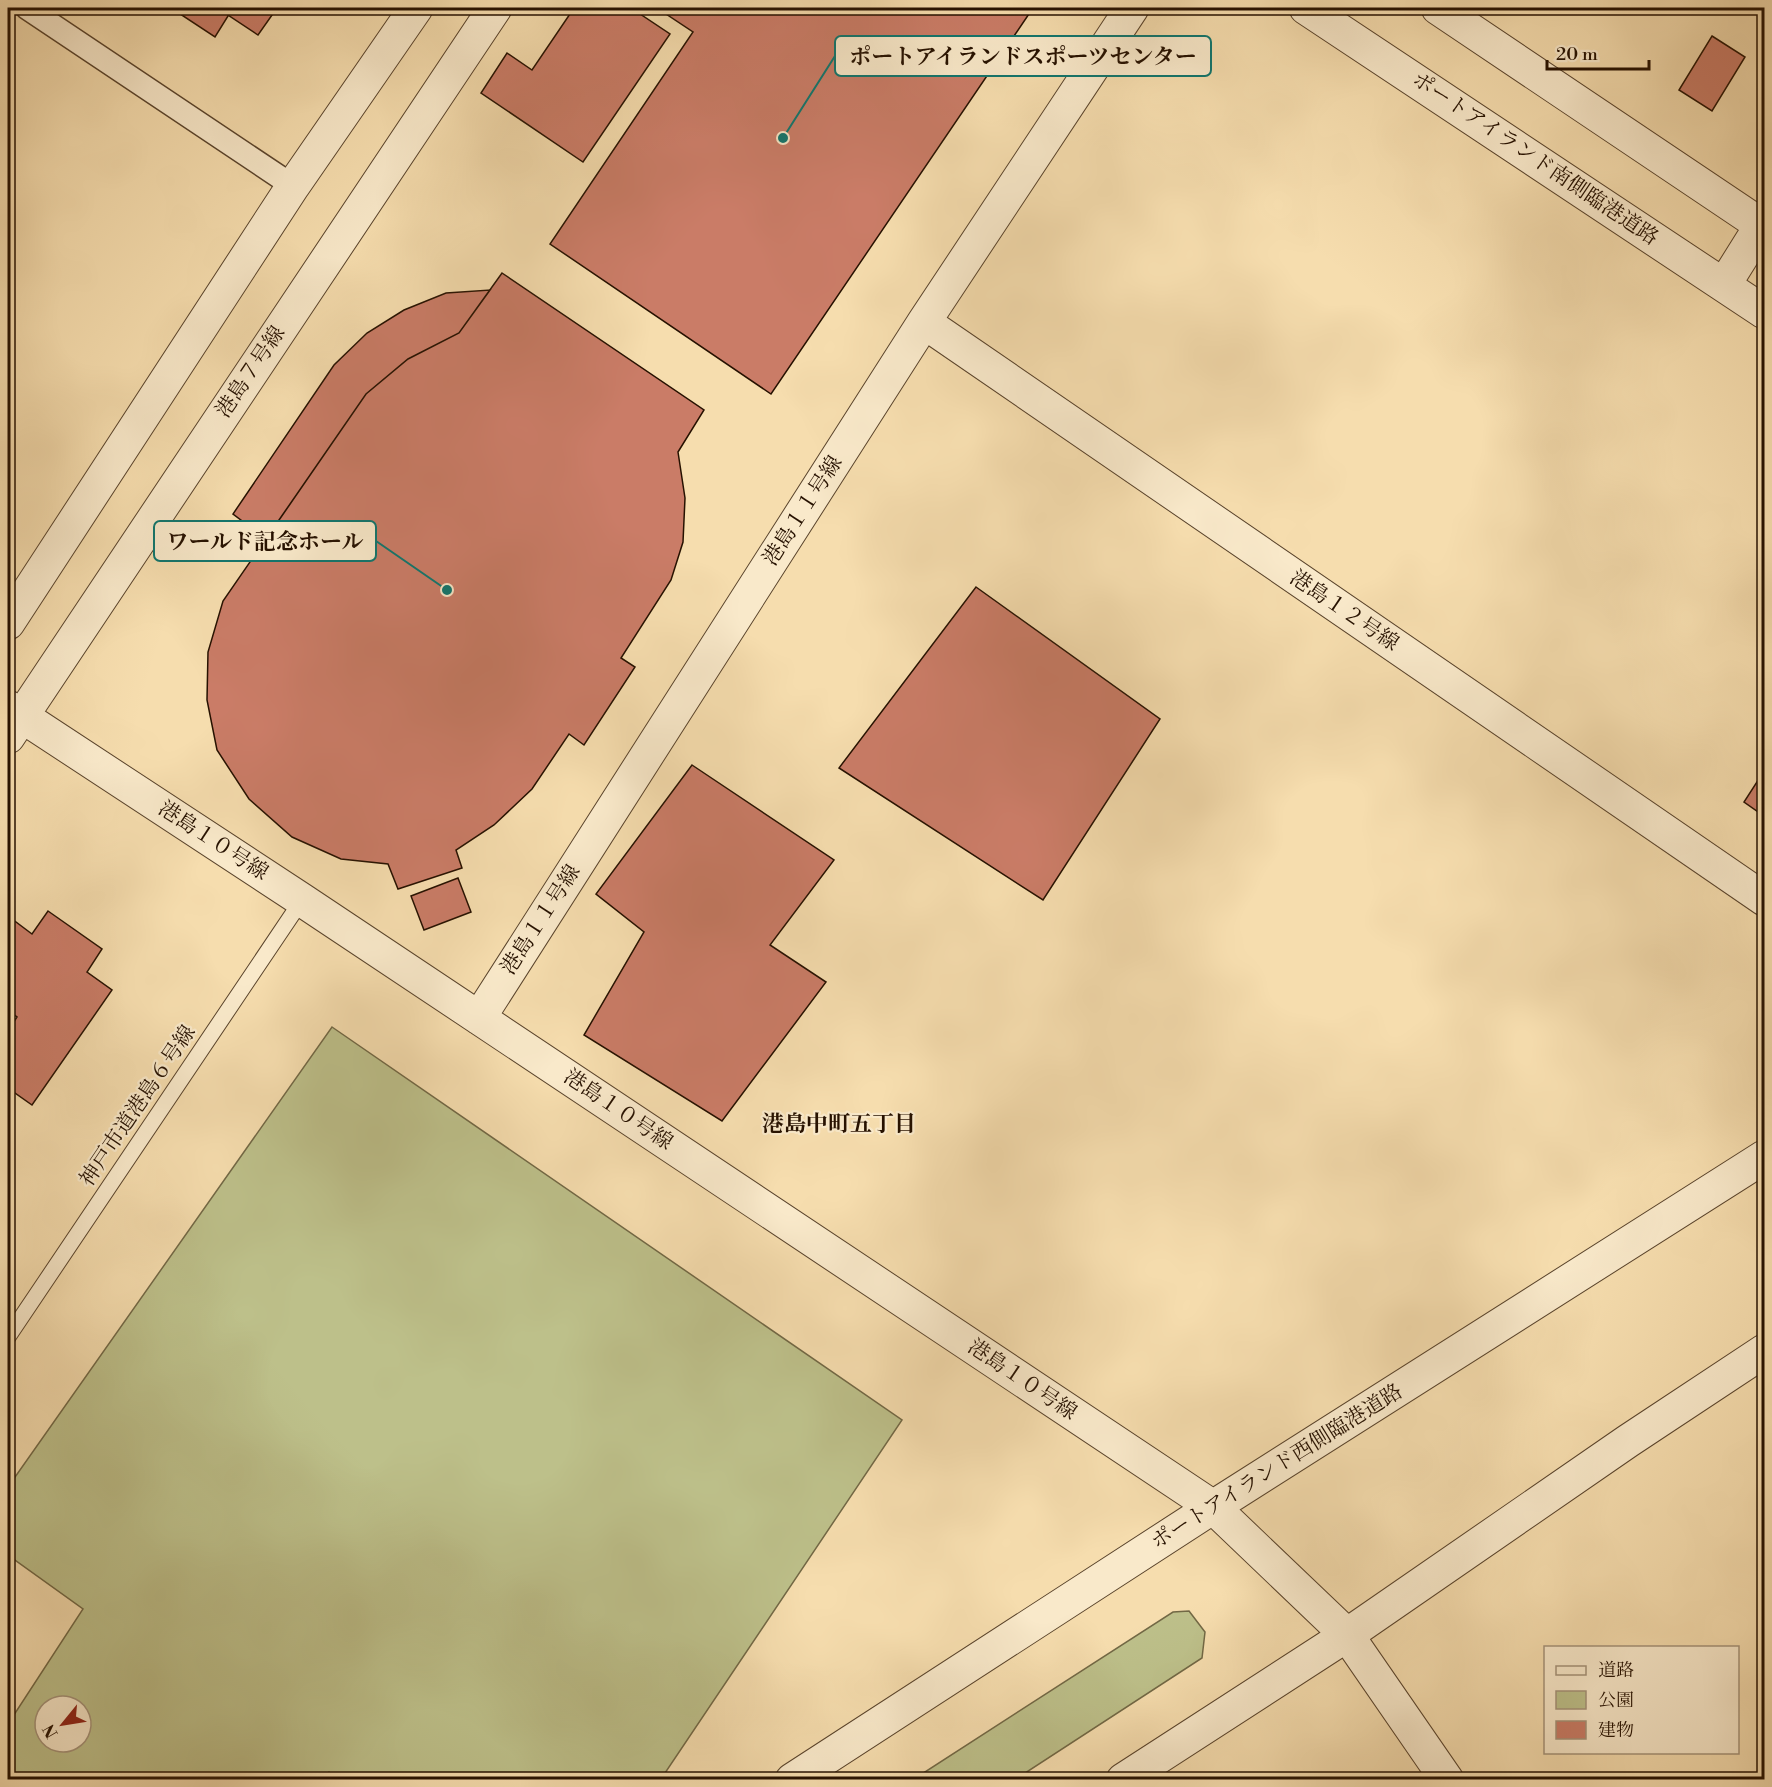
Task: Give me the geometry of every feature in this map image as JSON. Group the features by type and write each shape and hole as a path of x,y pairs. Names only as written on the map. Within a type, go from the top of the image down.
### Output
{"street":[{"path":"27,8 293,186"},
{"path":"8,623 293,186 416,8"},
{"name":"港島７号線","path":"12,720 495,8"},
{"name":"港島１１号線","path":"479,1018 924,322 1132,8"},
{"name":"ポートアイランド南側臨港道路","path":"1306,8 1764,312"},
{"path":"1438,8 1764,224 1724,285"},
{"name":"港島１２号線","path":"924,322 1002,378 1764,899"},
{"name":"港島１０号線","path":"12,720 302,900 1213,1507 1347,1635 1447,1779"},
{"name":"ポートアイランド西側臨港道路","path":"792,1779 1213,1507 1764,1157"},
{"path":"1124,1779 1347,1635 1628,1441 1764,1351"}],"lane":[{"name":"神戸市道港島６号線","path":"8,1337 302,900"}],"green space":[{"path":"332,1027 902,1420 661,1779 341,1780 329,1772 324,1780 8,1779 8,1724 83,1609 8,1555 8,1487"},
{"path":"1189,1611 1205,1632 1202,1658 1016,1779 914,1779 1173,1612"}],"building":[{"path":"171,8 233,8 215,37"},
{"path":"233,8 277,8 258,35 228,15"},
{"path":"566,8 631,8 670,34 583,162 481,93 507,53 532,70 572,11"},
{"path":"657,8 1033,8 771,394 550,244 693,32"},
{"path":"1712,36 1745,57 1712,111 1679,90"},
{"path":"502,273 704,410 678,452 685,498 683,542 671,580 621,658 635,667 584,745 569,734 532,789 494,825 456,850 462,868 398,889 388,864 341,859 292,837 249,799 217,750 207,700 208,652 223,601 366,394 408,359 459,333"},
{"path":"490,290 459,333 408,359 366,394 266,539 233,514 334,365 367,333 404,310 446,293"},
{"path":"976,587 1160,719 1043,900 839,768"},
{"path":"692,765 834,860 770,945 826,982 722,1121 584,1035 644,932 596,894"},
{"path":"1764,771 1764,816 1744,802"},
{"path":"458,878 471,912 424,930 411,896"},
{"path":"48,911 102,949 87,972 112,990 32,1105 8,1088 8,1031 17,1017 8,1010 8,916 32,934"}],"place":[{"name":"ポートアイランドスポーツセンター","path":"783,138"},
{"name":"ワールド記念ホール","path":"447,590"}],"district":[{"name":"港島中町五丁目","path":"839,1124"}]}
